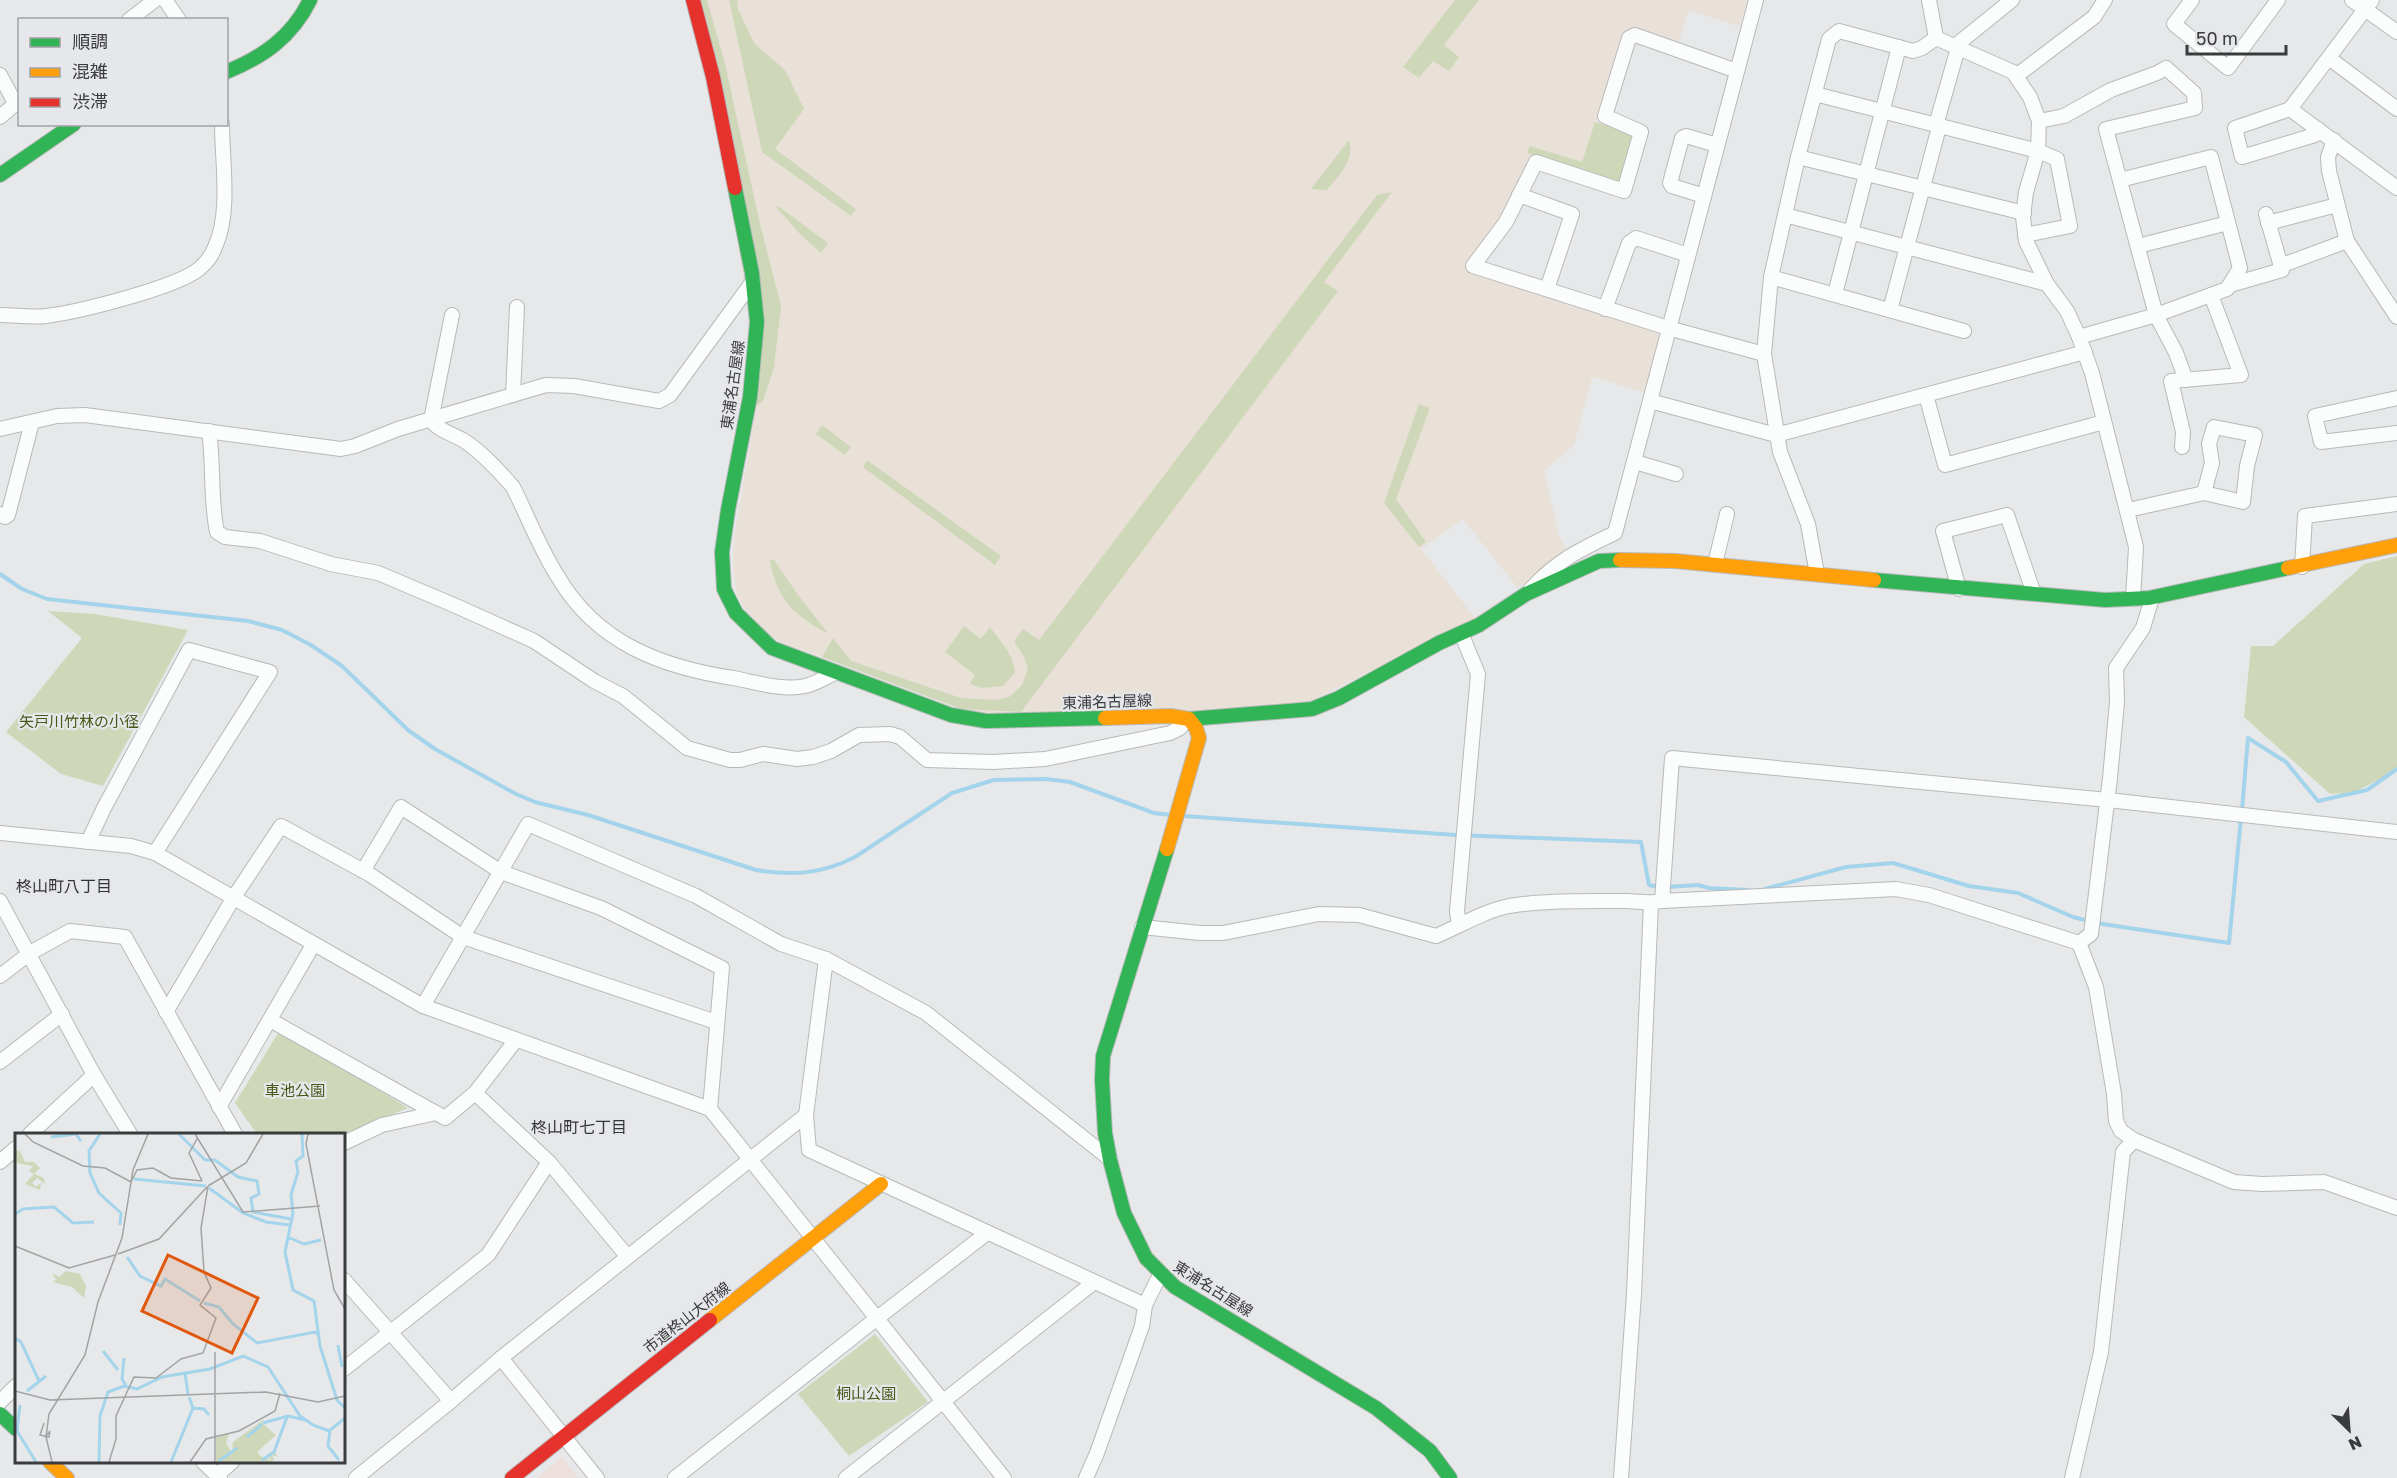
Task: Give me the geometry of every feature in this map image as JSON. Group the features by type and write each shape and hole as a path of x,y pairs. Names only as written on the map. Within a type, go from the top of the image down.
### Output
{"main road":[{"path":"228,71 248,64 270,50 304,15 310,0"},
{"name":"東浦名古屋線","path":"693,0 715,83 753,281 757,335 745,429 727,519 723,571 724,592 753,634 772,648 951,715 986,721 1170,716 1187,719 1196,728 1199,738 1180,808 1103,1056 1100,1084 1110,1159 1118,1196 1146,1258 1160,1275 1179,1290 1376,1408 1430,1451 1450,1478"},
{"path":"0,175 71,126"},
{"path":"1187,719 1312,709 1339,698 1439,643 1479,626 1526,594 1599,561 1643,559 1715,564 1959,589 2105,600 2152,598 2397,545"},
{"name":"市道柊山大府線","path":"512,1478 881,1184"},
{"path":"0,1414 15,1428"},
{"path":"52,1463 67,1478"}],"street":[{"path":"132,18 155,0"},
{"path":"165,0 178,18"},
{"path":"1526,594 1548,570 1578,550 1615,533 1756,0"},
{"path":"1929,0 1936,38"},
{"path":"1890,310 1938,130 1936,125 1957,47 2012,0"},
{"path":"2016,76 2094,17 2105,0"},
{"path":"2192,0 2174,24 2228,68 2278,0"},
{"path":"2352,0 2368,5 2397,32"},
{"path":"2318,129 2315,135 2242,158 2235,128 2290,110 2368,5"},
{"path":"1817,574 1808,524 1780,452 1776,435 1764,354 1771,277 1798,157 1829,39 1839,31 1913,51 1922,48 1936,38"},
{"path":"1737,71 1635,35 1629,38 1605,116 1641,132 1624,191 1536,162 1506,222 1473,266 1605,309 1764,354"},
{"path":"1936,38 2013,72 2030,96 2039,121 2038,151 2026,192 2025,236 2046,284 2067,311 2085,352 2136,547 2133,599"},
{"path":"1835,294 1899,47"},
{"path":"2329,58 2397,109"},
{"path":"2039,121 2064,116 2111,90 2166,68 2194,93 2195,108 2106,129 2156,315 2176,353 2186,380"},
{"path":"0,75 17,102 0,117"},
{"path":"1815,94 2038,151 2057,159 2070,226 2025,236"},
{"path":"2290,110 2397,188"},
{"path":"0,315 43,316 75,311 157,288 197,271 210,258 222,220 224,178 222,126"},
{"path":"1704,196 1672,186 1670,183 1682,138 1686,136 1717,145"},
{"path":"2334,140 2328,157 2329,171 2347,241 2397,317"},
{"path":"1798,157 2024,213"},
{"path":"2079,337 2156,315 2227,289 2240,268 2211,157 2120,180"},
{"path":"1519,195 1572,214 1547,289"},
{"path":"2230,285 2282,270 2267,218 2337,205"},
{"path":"1785,215 2046,284"},
{"path":"2138,246 2228,223"},
{"path":"1605,309 1632,239 1636,238 1688,255"},
{"path":"2280,266 2347,241"},
{"path":"1771,277 1964,331"},
{"path":"0,429 57,416 85,415 340,449 355,446 398,429 546,385 627,394 659,401 670,395 753,281"},
{"path":"2182,447 2183,432 2172,381 2241,375 2211,295"},
{"path":"513,395 517,307"},
{"path":"452,315 431,420 434,425 465,442 513,487 557,577 574,600 620,642 655,660 682,668 778,686 806,686 835,673"},
{"path":"1650,401 1776,435 2085,352"},
{"path":"1926,395 1945,465 2104,423"},
{"path":"2397,398 2315,417 2322,442 2397,434"},
{"path":"0,514 5,517 8,515 32,422"},
{"path":"2128,510 2204,493 2243,502 2247,466 2255,435 2214,427 2209,444 2212,463 2204,493"},
{"path":"209,431 213,456 214,518 217,532 225,537 260,541 331,564 378,573 534,641 594,681 623,696 687,748 730,760 763,754 797,759 831,751 859,735 890,734 900,737 927,760 993,762 1045,759 1170,733 1180,728 1187,719"},
{"path":"1635,462 1676,474"},
{"path":"2302,567 2305,516 2397,504"},
{"path":"1715,564 1727,514"},
{"path":"1959,589 1943,531 2007,515 2034,594"},
{"path":"2079,943 2091,933 2108,800 2117,702 2116,668 2143,628 2152,598"},
{"path":"1459,925 1457,911 1462,843 1478,674 1461,633"},
{"path":"88,842 189,650 270,672 155,853"},
{"path":"1621,1478 1660,895 1672,758 2108,800 2397,832"},
{"path":"363,871 401,807 501,872 601,908 723,968 716,1022 710,1109"},
{"path":"423,1006 528,824 696,896 781,944 826,959 926,1013 1110,1159"},
{"path":"166,1012 234,897 281,826 363,871 463,937 716,1022"},
{"path":"0,833 131,846 155,853 423,1006 710,1109 1004,1478"},
{"path":"1142,927 1223,933 1319,914 1359,915 1436,936 1509,907 1626,901 1660,895 1896,889 1929,895 2079,943"},
{"path":"0,901 94,1075 129,1133"},
{"path":"0,976 30,953 70,931 124,938 234,1133"},
{"path":"2079,943 2096,987 2114,1094 2116,1121 2121,1131 2134,1140 2234,1182 2262,1184 2324,1182 2397,1208"},
{"path":"219,1107 313,945"},
{"path":"826,959 806,1115 809,1150 1093,1283 1145,1305"},
{"path":"0,1062 62,1014"},
{"path":"270,1020 445,1118 475,1093 516,1040"},
{"path":"31,1133 94,1075"},
{"path":"475,1093 549,1162 627,1256"},
{"path":"345,1143 382,1125 436,1113"},
{"path":"357,1478 627,1256 752,1160 806,1115"},
{"path":"2072,1478 2101,1352 2123,1152 2134,1140"},
{"path":"0,1162 15,1149"},
{"path":"345,1368 388,1332 489,1255 549,1162"},
{"path":"675,1478 987,1233"},
{"path":"1086,1478 1098,1454 1142,1326 1145,1305 1160,1275"},
{"path":"345,1281 451,1401"},
{"path":"846,1478 1093,1283"},
{"path":"501,1358 597,1478"},
{"path":"0,1402 15,1387"},
{"path":"205,1463 218,1476 230,1463"}],"shaded area":[{"path":"703,0 1747,0 1740,26 1688,10 1678,45 1627,29 1596,121 1638,136 1622,184 1532,155 1519,188 1489,238 1465,267 1619,320 1661,330 1662,335 1646,393 1592,377 1574,445 1544,471 1560,539 1569,552 1518,588 1463,519 1421,549 1476,619 1308,702 1253,709 984,715 781,642 765,632 744,608 737,594 733,570 734,539 759,390"},
{"path":"562,1457 578,1478 537,1478"}],"green space":[{"path":"699,0 707,0 725,64 760,224 781,306 774,368 763,401 754,407 761,356"},
{"path":"729,0 737,0 738,9 754,43 785,70 804,109 775,149 856,209 851,216 762,152"},
{"path":"1455,0 1479,0 1444,45 1459,57 1449,71 1433,61 1419,78 1403,67"},
{"path":"1595,122 1638,136 1622,184 1527,153 1530,146 1582,162"},
{"path":"1349,140 1350,155 1341,173 1327,190 1311,189"},
{"path":"1392,192 1324,282 1338,291 1021,712 961,709 822,657 833,638 851,661 961,698 996,700 1009,697 1022,685 1028,669 1014,641 1023,629 1039,640 1377,195"},
{"path":"778,206 828,243 821,253 800,234 776,207"},
{"path":"1419,404 1430,408 1396,499 1426,542 1419,547 1384,503"},
{"path":"822,425 851,447 845,455 816,434"},
{"path":"867,460 1001,556 995,565 863,467"},
{"path":"2397,556 2397,770 2353,793 2330,794 2244,717 2251,646 2273,646 2364,564"},
{"path":"770,560 774,560 826,633 804,619 788,604 777,585"},
{"name":"矢戸川竹林の小径","path":"48,611 95,614 188,630 103,786 61,774 6,732 82,638"},
{"path":"964,626 981,639 990,627 1006,649 1015,673 1003,686 982,688 970,684 975,675 945,652"},
{"name":"車池公園","path":"280,1030 408,1108 345,1133 256,1133 235,1103"},
{"name":"桐山公園","path":"875,1334 928,1402 849,1456 798,1394"}],"waterway":[{"path":"0,574 22,589 47,599 248,621 282,630 311,645 342,666 408,730 435,749 516,794 535,802 588,815 756,870 795,873 819,870 843,863 952,793 994,780 1046,779 1070,782 1154,813 1171,815"},
{"path":"2242,810 2248,738 2286,762 2318,801 2367,790 2397,769"},
{"path":"1184,816 1456,835 1641,842 1649,885 1659,887"},
{"path":"2096,923 2229,943 2241,818"},
{"path":"1765,889 1846,867 1893,863 1969,886 2018,893 2073,917 2089,921"},
{"path":"1667,887 1698,885 1709,888 1748,890"}],"traffic: fast":[{"path":"228,71 252,60 275,44 294,25 310,0"},
{"path":"0,175 71,126"},
{"path":"735,188 752,273 757,322 750,397 722,552 724,589 736,613 772,648 951,715 986,721 1105,718"},
{"path":"1189,719 1312,709 1339,698 1439,643 1479,625 1526,594 1599,561 1620,560"},
{"path":"1874,580 2105,600 2149,598 2288,568"},
{"path":"1167,849 1103,1056 1105,1133 1124,1213 1146,1258 1175,1287 1376,1408 1430,1451 1450,1478"},
{"path":"0,1414 15,1428"}],"traffic: slow":[{"path":"2288,568 2397,545"},
{"path":"1620,560 1675,561 1874,580"},
{"path":"1105,718 1170,716 1189,719 1196,728 1199,738 1167,849"},
{"path":"710,1320 881,1184"},
{"path":"51,1463 67,1478"}],"traffic: jam":[{"path":"693,0 713,77 735,188"},
{"path":"512,1478 710,1320"}],"district":[{"name":"柊山町八丁目","path":"64,886"},
{"name":"柊山町七丁目","path":"579,1127"}]}
